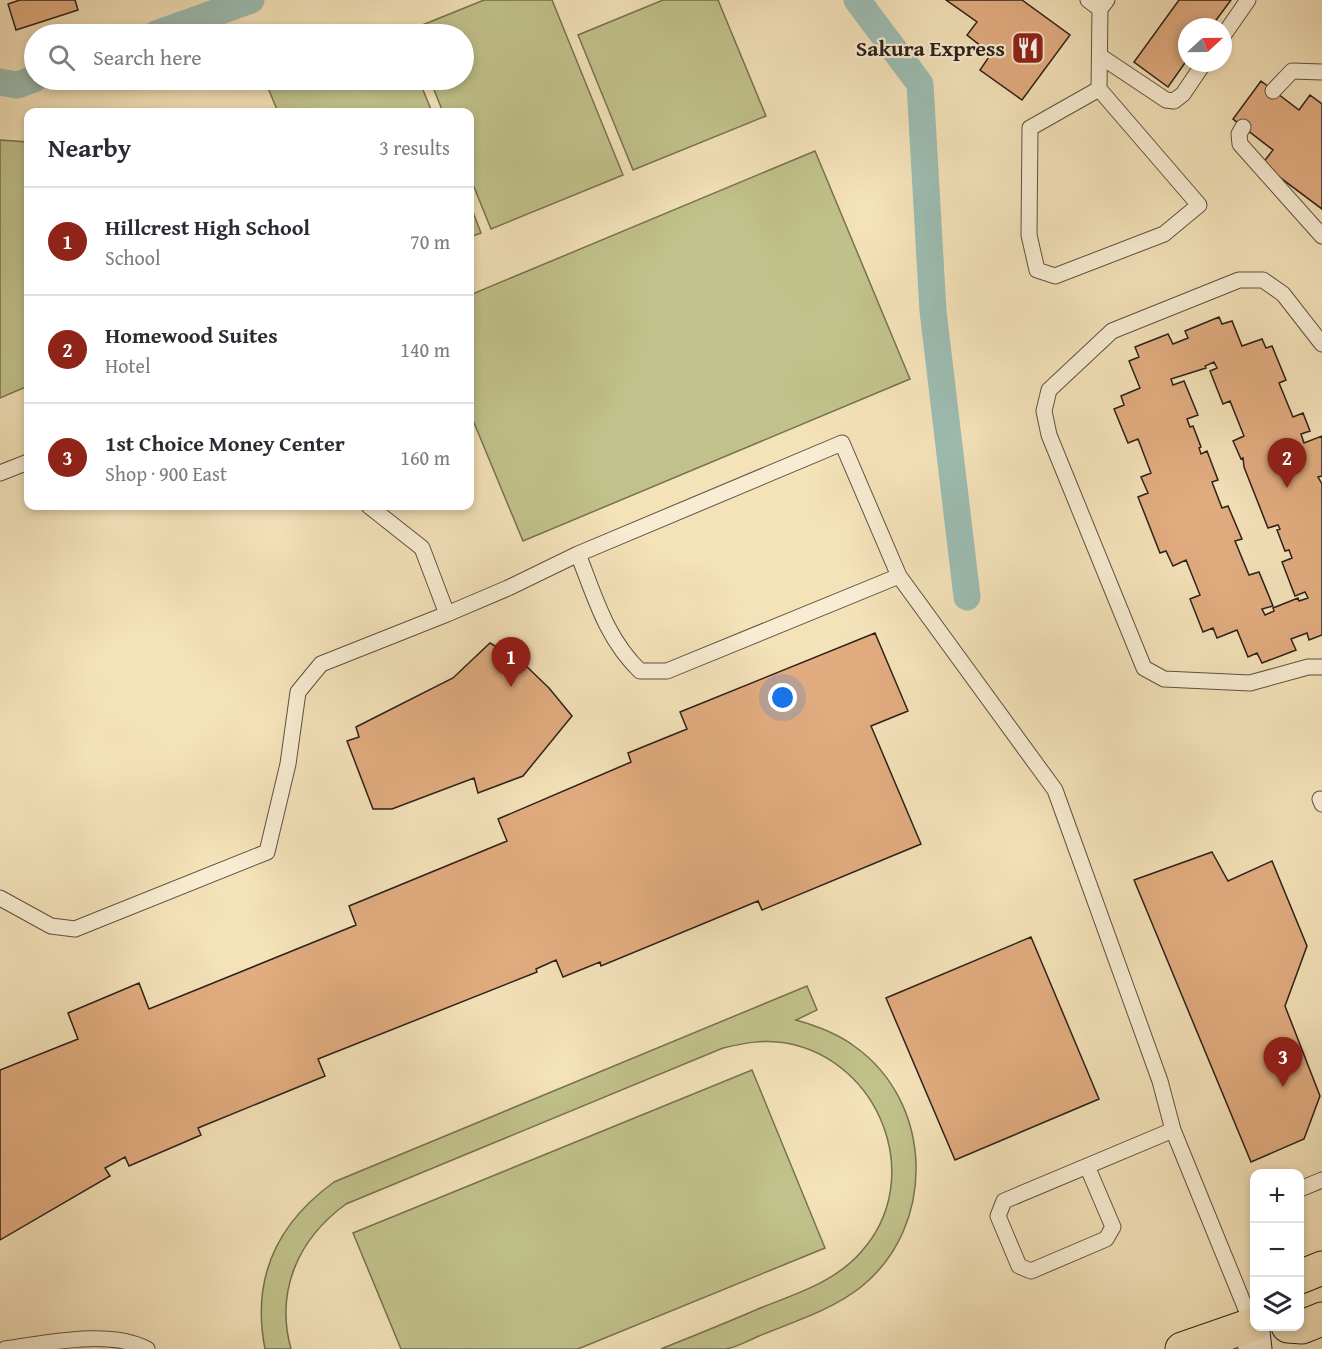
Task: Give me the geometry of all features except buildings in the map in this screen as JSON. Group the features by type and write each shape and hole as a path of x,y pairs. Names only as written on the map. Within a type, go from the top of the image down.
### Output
{"main road":[{"path":"1304,1275 1322,1268"},
{"path":"1304,1326 1322,1319"},
{"path":"1182,1349 1250,1331"}],"lane":[{"path":"1232,23 1248,0"},
{"path":"1099,3 1099,89 1199,205 1164,234 1055,276 1037,270 1029,235 1030,128 1099,89"},
{"path":"1100,56 1166,100 1174,101 1183,94 1198,72"},
{"path":"1273,90 1292,71 1322,72"},
{"path":"1241,130 1240,144 1322,236"},
{"path":"1322,344 1283,294 1263,280 1239,280 1112,331 1048,390 1044,411 1049,435 1144,668 1164,678 1250,683 1308,667 1322,667"},
{"path":"0,898 51,926 75,929 267,852 288,764 298,692 321,664 447,614 578,554 842,443 899,576 1055,790 1160,1081 1173,1130 1250,1320"},
{"path":"0,473 24,464"},
{"path":"374,510 422,548 447,614"},
{"path":"578,554 610,636 623,655 640,671 667,671 899,576"},
{"path":"1087,1166 1113,1227 1106,1239 1031,1271 1019,1266 998,1216 1004,1201 1087,1166 1173,1130"},
{"path":"1304,1187 1322,1180"},
{"path":"6,1349 80,1339 133,1341 147,1349"}],"green space":[{"path":"484,0 552,0 623,175 491,229 474,187 474,108 441,108 434,90 474,90 474,24 425,24"},
{"path":"663,0 718,0 766,116 633,170 578,35"},
{"path":"269,90 423,90 430,108 276,108"},
{"path":"0,140 24,142 24,388 0,398"},
{"path":"815,151 910,379 523,541 474,423 474,293"},
{"path":"474,215 481,233 474,236"},
{"path":"807,986 817,1010 796,1020 841,1037 880,1070 900,1099 911,1131 916,1165 913,1199 903,1231 886,1261 850,1295 812,1315 734,1347 661,1349 800,1293 826,1280 839,1272 861,1252 881,1223 890,1191 891,1158 884,1126 868,1097 847,1073 819,1054 786,1043 754,1042 723,1048 346,1204 315,1233 294,1268 286,1307 291,1349 265,1349 262,1299 265,1276 272,1255 297,1216 334,1182"},
{"path":"752,1070 825,1248 578,1349 401,1349 353,1233"}],"waterway":[{"path":"184,24 251,0"},
{"path":"857,0 920,84 933,311 967,597"},
{"path":"0,82 17,85 24,83"}],"place":[{"name":"Sakura Express","path":"1028,48"},
{"name":"Homewood Suites","path":"1287,488"},
{"name":"Hillcrest High School","path":"511,687"},
{"name":"1st Choice Money Center","path":"1283,1087"}]}
